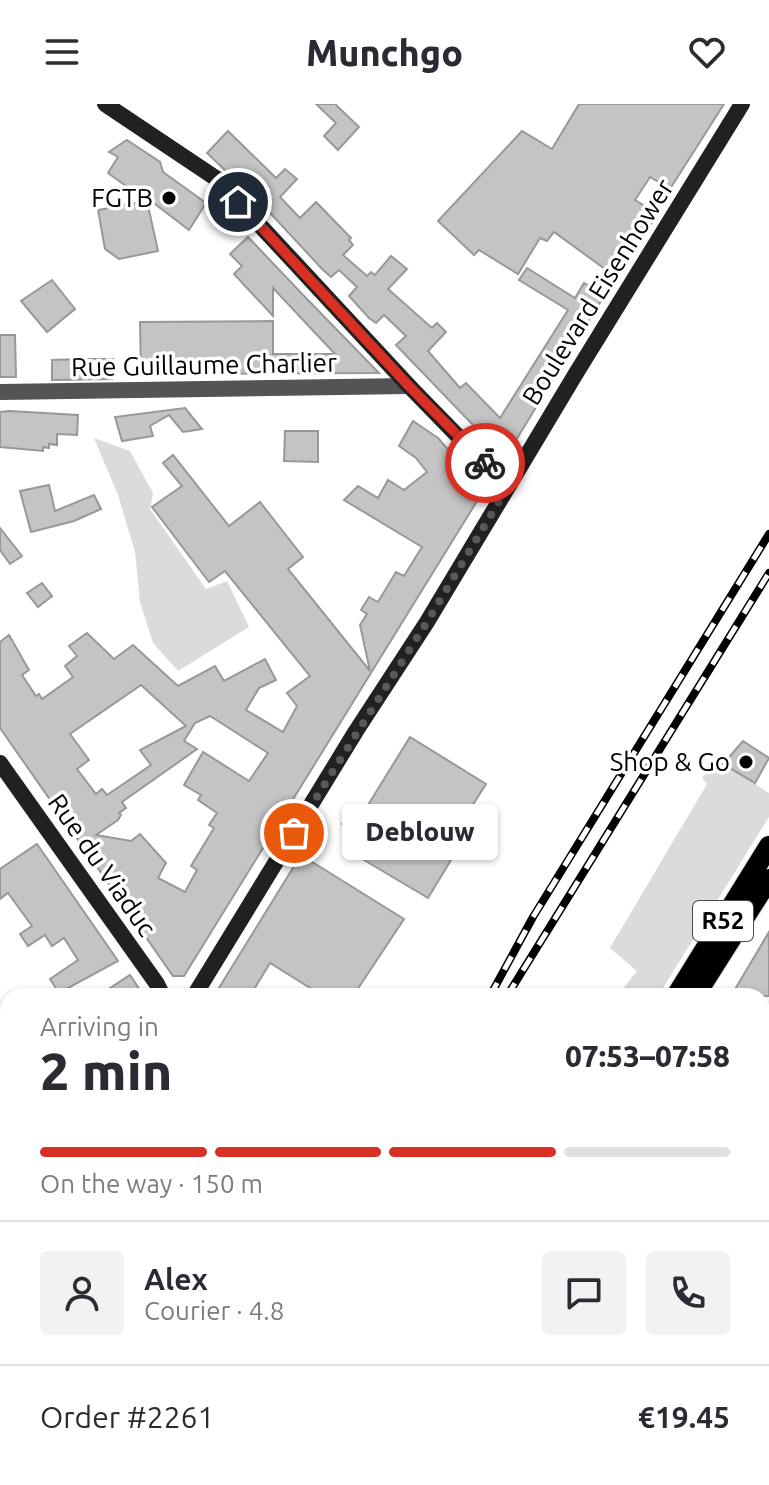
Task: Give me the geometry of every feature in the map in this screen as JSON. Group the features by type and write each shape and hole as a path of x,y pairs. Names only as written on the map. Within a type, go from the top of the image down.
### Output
{"main road":[{"name":"R52","path":"681,988 769,846"},
{"name":"R52","path":"700,988 769,879"}],"street":[{"path":"105,104 217,179 409,386 487,466 510,483"},
{"name":"Boulevard Eisenhower","path":"199,988 356,731 427,622 742,104"},
{"name":"Rue Guillaume Charlier","path":"0,392 409,386"},
{"name":"Rue du Viaduc","path":"0,763 157,988"}],"shaded area":[{"path":"94,438 130,451 153,493 150,509 206,589 227,581 249,627 178,671 153,643 140,602 135,552 118,495"},
{"path":"717,759 769,793 769,817 663,988 623,988 637,971 610,948 707,784 702,778"}],"building":[{"path":"316,104 335,104 359,127 338,150 324,136 336,123"},
{"path":"579,104 724,104 670,189 650,177 635,200 658,214 616,277 554,232 547,241 540,238 518,274 479,250 474,255 438,221 522,131 552,149"},
{"path":"228,131 276,178 285,169 297,179 280,197 300,218 316,202 351,238 349,240 353,245 343,255 367,276 371,272 375,275 391,256 407,269 388,289 432,328 437,323 446,332 428,351 460,388 466,383 500,418 568,310 519,280 527,268 575,298 584,283 604,296 510,450 497,450 396,345 406,336 384,315 376,323 369,318 349,296 357,287 339,270 331,277 323,270 273,216 207,153"},
{"path":"127,140 160,162 163,172 206,203 189,230 108,173 118,157 109,152"},
{"path":"147,201 158,251 119,259 105,249 98,210"},
{"path":"248,237 379,373 141,374 140,322 273,321 273,354 335,354 273,288 273,316 234,274 242,266 230,254"},
{"path":"52,280 75,309 47,332 21,301"},
{"path":"0,335 15,335 16,377 0,377"},
{"path":"113,359 112,379 52,380 52,360"},
{"path":"185,408 202,429 183,432 169,415 150,426 153,436 122,441 115,417"},
{"path":"0,412 78,415 77,435 57,434 57,445 49,444 49,448 43,447 43,451 0,447"},
{"path":"413,421 438,438 482,488 482,493 184,976 173,976 0,728 0,642 9,635 29,670 22,675 36,696 39,694 42,699 73,677 65,666 77,656 69,646 87,633 114,659 133,645 178,686 215,666 224,681 265,659 276,680 259,688 246,710 283,732 297,706 287,693 310,676 225,571 209,582 152,507 182,486 163,463 173,455 229,526 260,502 303,557 288,569 370,671 360,625 367,614 361,610 369,597 378,602 396,572 404,576 422,547 344,500 358,486 378,498 388,480 404,490 427,472 416,458 399,446","holes":["141,685 186,726 140,750 151,765 107,795 102,789 96,794 77,769 89,760 70,734","210,716 268,753 249,781 203,752 184,785 201,795 198,800 217,813 209,825 214,828 191,866 197,870 185,892 158,878 166,863 140,834 131,841 96,835 118,820 119,813 126,808 122,802 197,749 184,741 195,723"]},
{"path":"285,431 318,431 318,462 284,461"},
{"path":"49,485 55,511 94,495 101,509 74,521 31,532 20,491"},
{"path":"0,528 22,556 10,564 0,550"},
{"path":"42,583 52,596 38,607 27,593"},
{"path":"410,737 486,784 465,817 474,822 428,898 364,860 371,848 350,835 353,830 342,824 350,812 360,818"},
{"name":"Shop & Go","path":"743,741 769,758 755,783 723,764"},
{"path":"37,844 118,961 68,988 56,988 50,979 78,960 64,938 52,946 45,935 28,946 20,934 32,926 8,893 0,899 0,869"},
{"path":"301,855 404,919 358,988 310,988 270,963 255,988 219,988"},
{"path":"769,932 769,988 736,988"},
{"path":"130,975 139,988 110,988"}],"railway":[{"path":"494,988 533,917 769,534"},
{"path":"512,988 769,573"}],"way so far":[{"path":"294,833 510,483 485,463"}],"place":[{"name":"FGTB","path":"169,198"},
{"name":"Shop & Go","path":"746,762"},
{"name":"Deblouw","path":"294,833"}],"route":[{"path":"238,202 485,463"}]}
